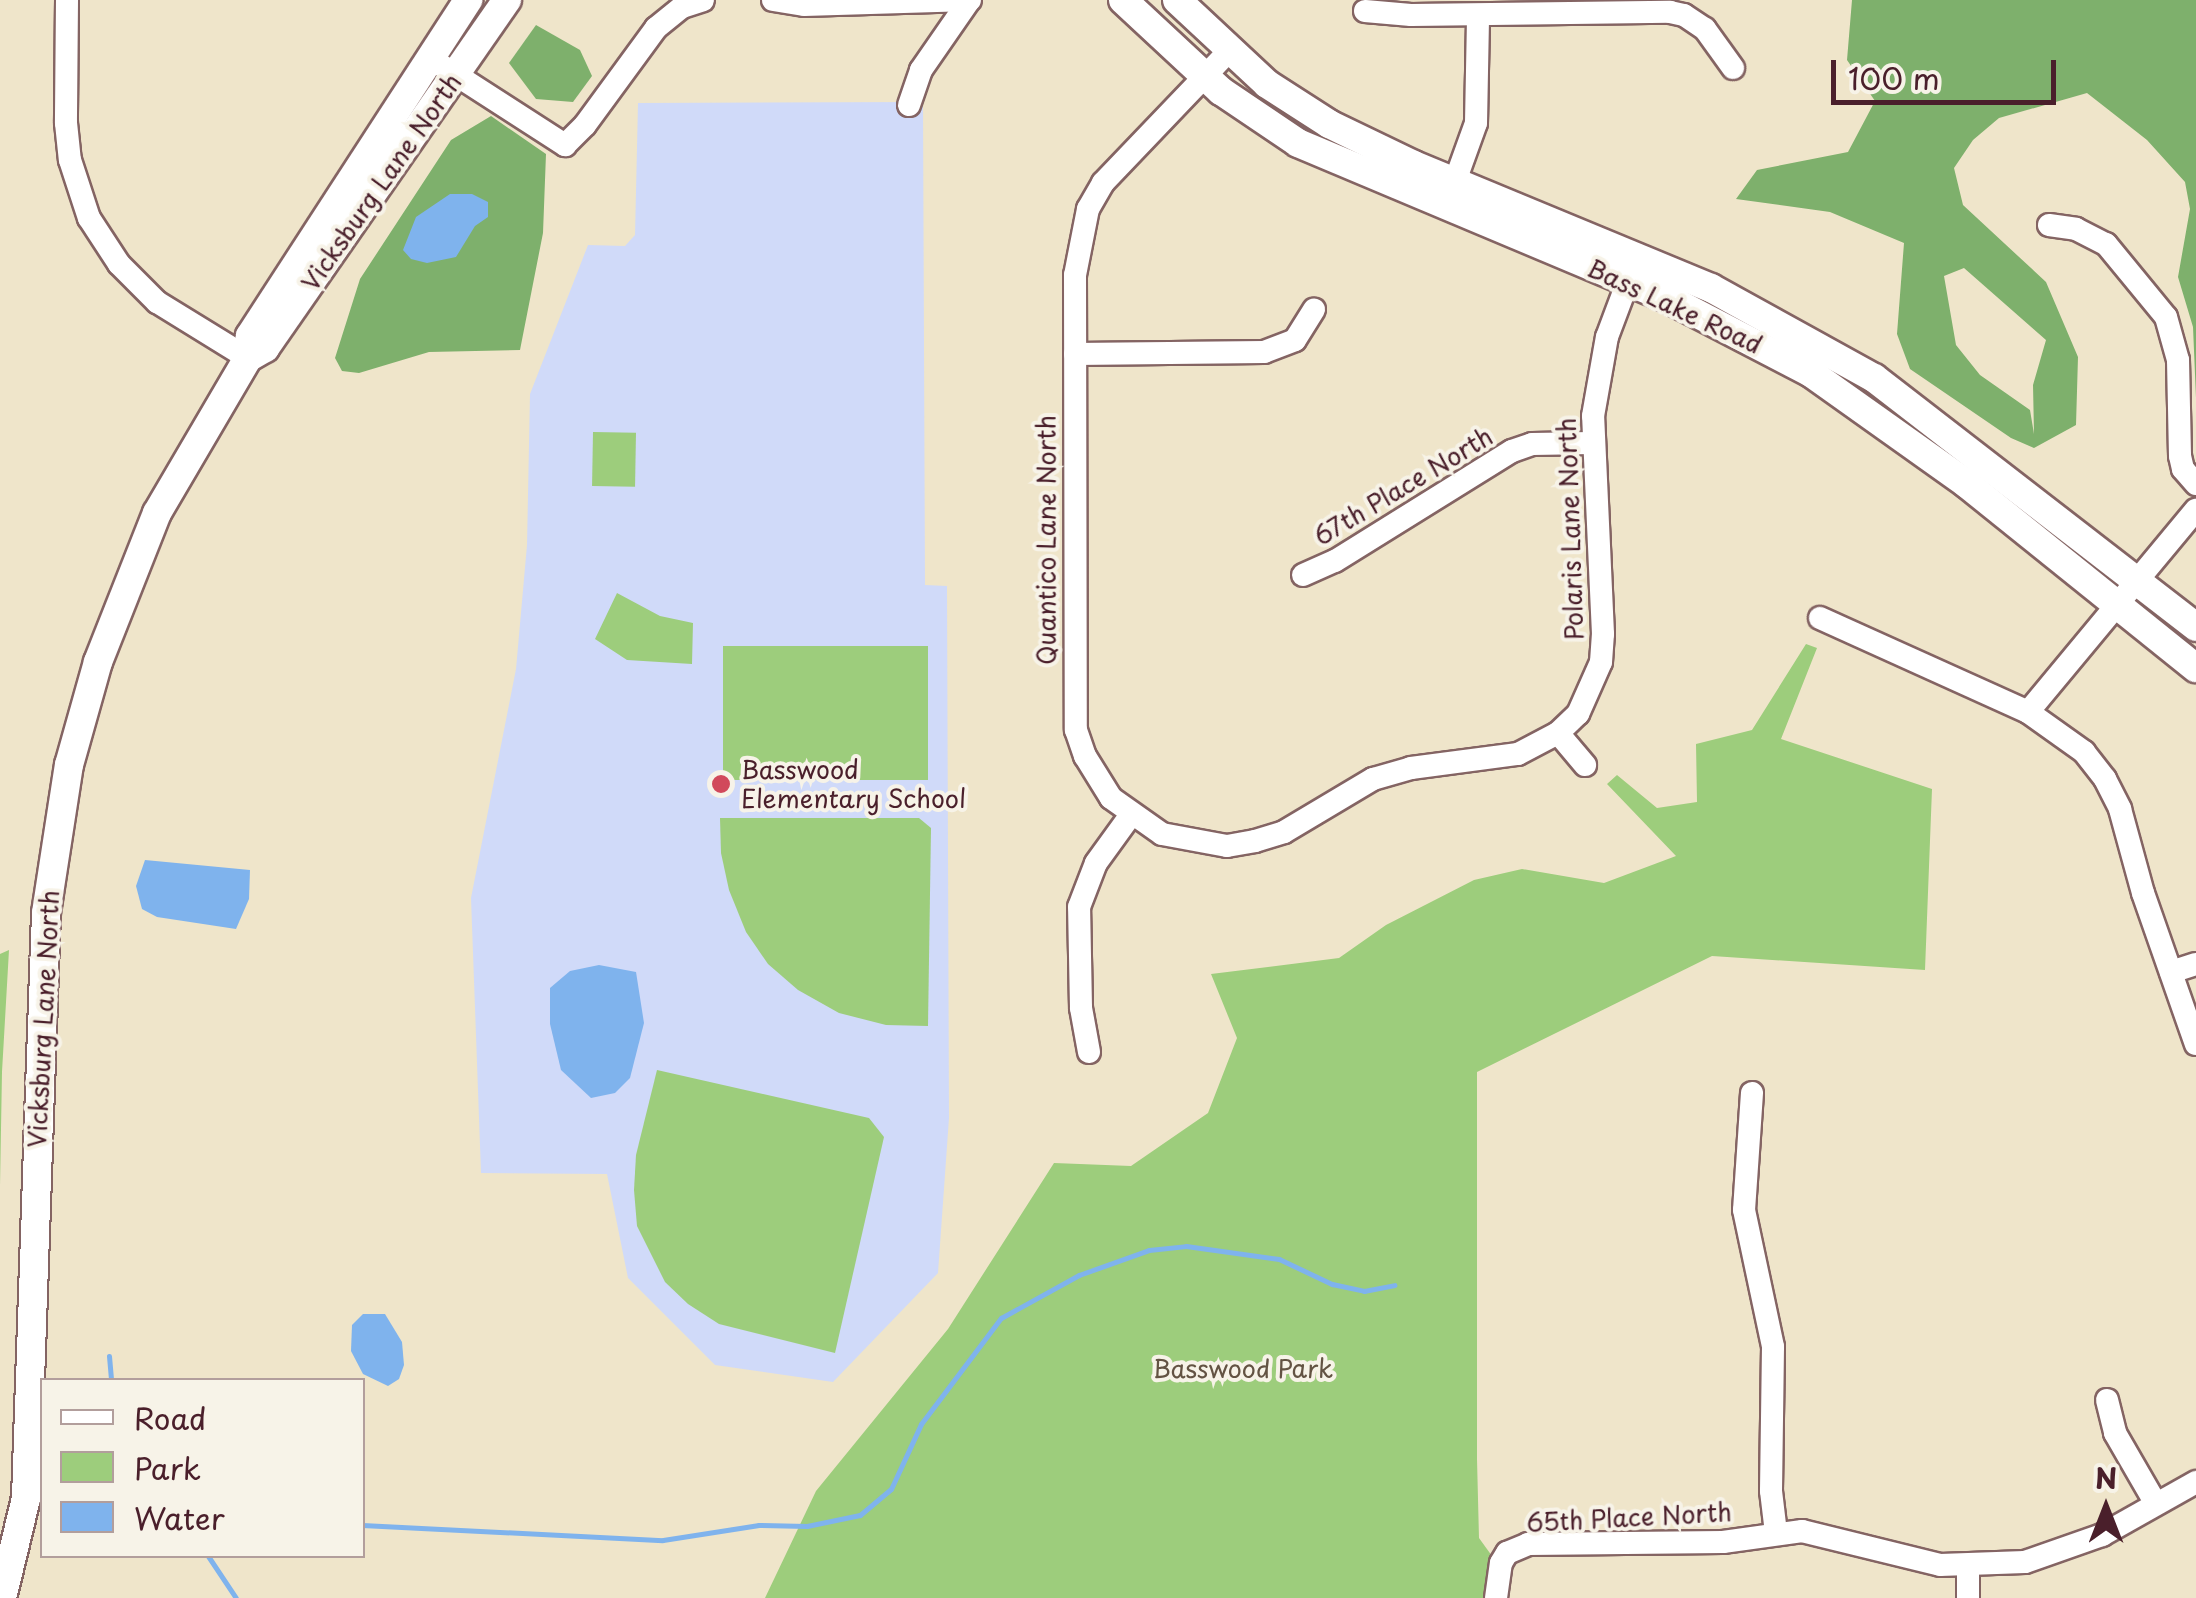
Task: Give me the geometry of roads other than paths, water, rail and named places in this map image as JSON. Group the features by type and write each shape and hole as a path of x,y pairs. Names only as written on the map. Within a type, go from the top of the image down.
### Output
{"main road":[{"name":"Vicksburg Lane North","path":"2,1598 26,1498 42,955 70,765 98,662 157,513 248,358 250,336 468,0"},
{"name":"Vicksburg Lane North","path":"248,358 264,348 507,0"},
{"name":"Bass Lake Road","path":"1122,0 1204,76 1252,115 1298,143 1450,194 1632,269 1752,308 1874,378 2196,627"},
{"name":"Bass Lake Road","path":"1176,0 1228,52 1328,124 1450,194"},
{"name":"Bass Lake Road","path":"1632,269 1865,408 2196,668"}],"street":[{"path":"67,0 66,124 78,191 89,218 119,264 157,302 248,358"},
{"path":"430,58 565,145 656,28 682,7 703,0"},
{"path":"773,0 804,5 969,1"},
{"path":"909,105 921,70 969,1"},
{"path":"1365,11 1684,15 1705,29 1733,68"},
{"path":"1450,194 1476,123 1478,14"},
{"name":"Quantico Lane North","path":"1130,816 1111,798 1085,756 1073,705 1075,275 1088,209 1116,166 1228,52"},
{"path":"2049,225 2076,229 2106,244 2166,317 2178,360 2180,456 2183,469 2196,484"},
{"name":"Polaris Lane North","path":"1558,733 1578,714 1600,662 1603,634 1592,442 1598,375 1632,269"},
{"path":"1075,354 1264,352 1295,340 1314,310"},
{"name":"67th Place North","path":"1302,576 1336,562 1512,451 1532,444 1592,442"},
{"path":"2028,712 2196,510"},
{"path":"1820,618 2028,712 2058,729 2105,778 2120,809 2196,1044"},
{"path":"1089,1052 1082,1008 1079,907 1096,863 1130,816 1162,834 1193,843 1227,846 1284,832 1374,778 1411,768 1518,754 1558,733 1585,765"},
{"path":"2171,972 2196,964"},
{"path":"1752,1093 1744,1210 1773,1346 1770,1490 1776,1533"},
{"path":"2107,1400 2115,1433 2156,1504"},
{"name":"65th Place North","path":"1496,1598 1500,1563 1507,1554 1528,1544 1724,1542 1776,1533 1827,1534 1907,1560 1968,1568 2048,1556 2102,1535 2196,1482"},
{"path":"1968,1568 1968,1598"}],"water":[{"path":"450,194 472,194 488,202 488,217 475,226 456,257 427,263 411,259 403,250 416,217"},
{"path":"145,860 250,870 249,899 236,929 157,917 142,909 136,886"},
{"path":"599,965 636,972 644,1023 630,1078 615,1093 591,1098 561,1070 550,1024 550,988 570,971"},
{"path":"363,1314 385,1314 402,1342 404,1365 399,1379 388,1386 363,1374 351,1351 352,1325"}],"waterway":[{"path":"365,1525 663,1540 759,1525 807,1526 860,1515 891,1489 921,1424 1001,1318 1079,1275 1149,1250 1186,1246 1279,1259 1332,1284 1364,1291 1394,1285"},
{"path":"109,1356 111,1378"},
{"path":"209,1558 236,1598"}],"place":[{"name":"Basswood Elementary School","path":"721,784"}],"park label":[{"name":"Basswood Park","path":"1243,1368"}]}
